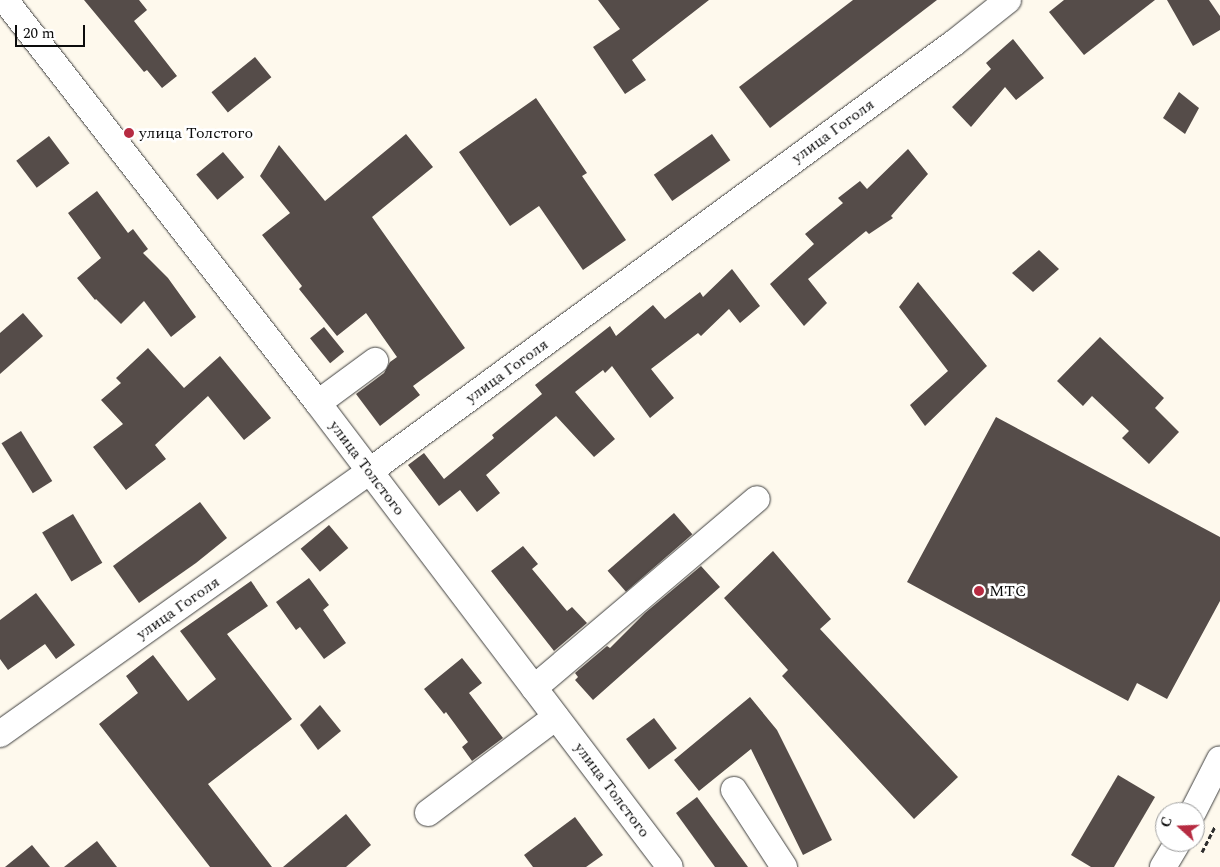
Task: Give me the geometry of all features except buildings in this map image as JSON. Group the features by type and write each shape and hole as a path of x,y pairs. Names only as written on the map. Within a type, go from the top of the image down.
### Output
{"street":[{"name":"улица Толстого","path":"5,0 318,403 670,867"},
{"name":"улица Гоголя","path":"0,734 370,471 954,43 1008,0"},
{"path":"318,403 375,361"},
{"path":"534,688 757,499"},
{"path":"428,813 556,717"},
{"path":"1198,802 1220,759"},
{"path":"734,790 784,867"},
{"path":"1163,867 1172,852"}],"path":[{"path":"1199,858 1216,825"}],"place":[{"name":"улица Толстого","path":"129,133"},
{"name":"МТС","path":"979,591"}]}
